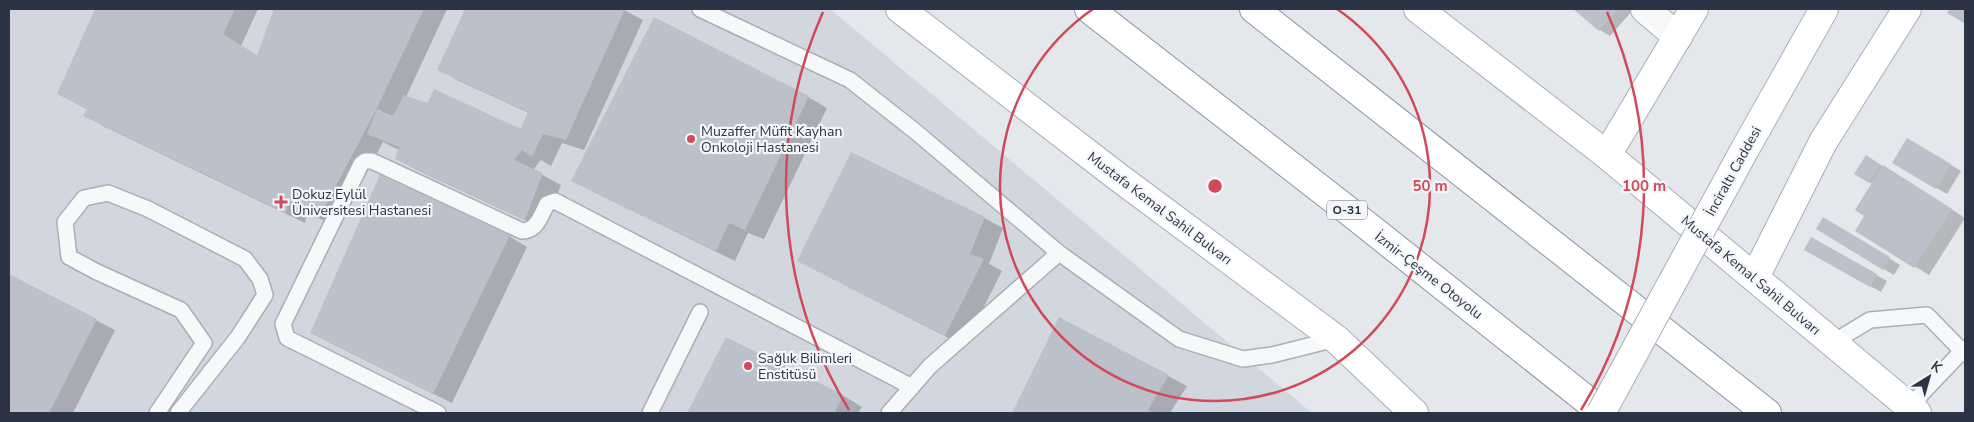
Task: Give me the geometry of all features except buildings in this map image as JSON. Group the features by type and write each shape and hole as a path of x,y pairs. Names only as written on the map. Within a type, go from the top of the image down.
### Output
{"main road":[{"name":"Mustafa Kemal Sahil Bulvarı","path":"900,9 1118,177 1336,339 1414,413"},
{"name":"İzmir-Çeşme Otoyolu","path":"1089,9 1350,212 1602,413"},
{"path":"1254,9 1767,413"},
{"name":"Mustafa Kemal Sahil Bulvarı","path":"1418,9 1607,155 1913,410"},
{"path":"1607,155 1694,9"},
{"name":"İnciraltı Caddesi","path":"1602,413 1744,149 1824,9"},
{"path":"1755,277 1823,142 1907,9"}],"street":[{"path":"1644,9 1678,37"}],"lane":[{"path":"700,9 850,80 916,132 1059,253 1179,339 1242,360 1272,355 1336,339"},
{"path":"438,413 287,338 284,332 283,324 361,164 365,161 372,161 522,231 534,228 547,204 555,201 912,388"},
{"path":"157,413 204,343 181,310 97,272 69,257 65,222 84,198 108,193 148,209 245,259 260,279 265,295 250,320 178,413"},
{"path":"889,413 930,366 1059,253"},
{"path":"650,413 700,312"},
{"path":"1832,343 1870,320 1927,315 1964,351 1913,410"}],"shaded area":[{"path":"9,9 830,9 1312,413 9,413"}],"place":[{"name":"Muzaffer Müfit Kayhan Onkoloji Hastanesi","path":"691,139"},
{"name":"Dokuz Eylül Üniversitesi Hastanesi","path":"281,202"},
{"name":"Sağlık Bilimleri Enstitüsü","path":"748,366"}]}
